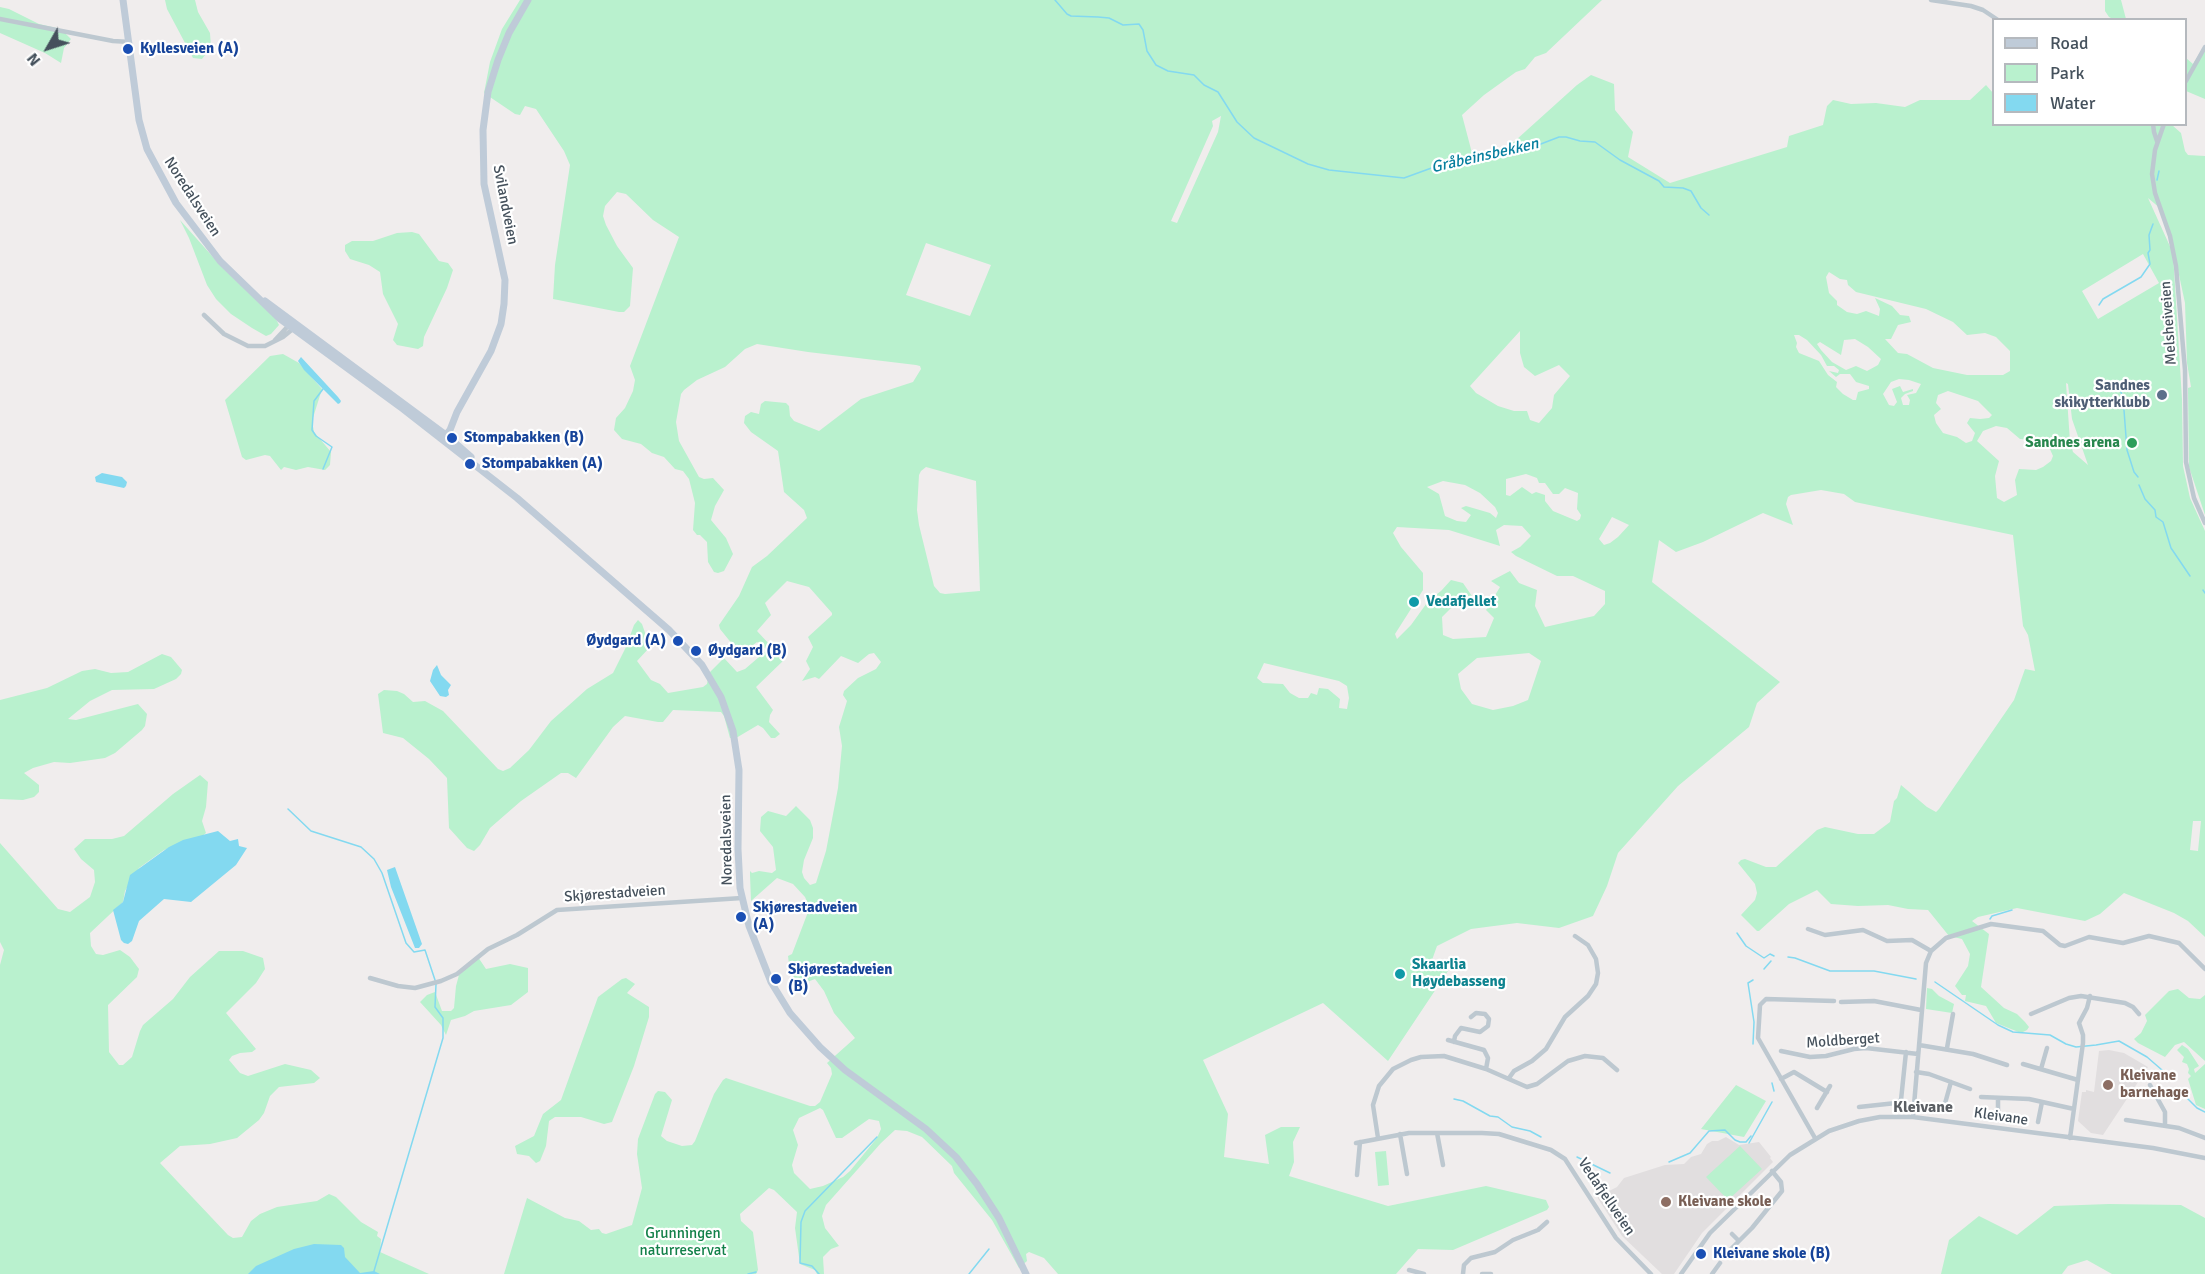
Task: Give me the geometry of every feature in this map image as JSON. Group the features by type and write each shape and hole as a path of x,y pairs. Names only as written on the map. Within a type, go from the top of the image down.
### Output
{"main road":[{"name":"Noredalsveien","path":"123,0 141,130 156,168 176,202 198,235 227,269 247,289 293,325 442,435 669,630 696,657 714,684 729,718 738,756 738,860 742,898 748,926 763,967 790,1012 832,1059 914,1119 956,1157 999,1218 1026,1274"},
{"name":"Svilandveien","path":"442,435 491,351 503,315 505,280 484,184 483,130 488,92 498,60 509,33 528,0"}],"street":[{"path":"1931,0 1971,6 1995,18"},
{"path":"0,19 113,41 130,42"},
{"path":"2187,79 2205,47"},
{"path":"2153,126 2157,141"},
{"name":"Melsheiveien","path":"2163,126 2157,141 2152,174 2155,193 2171,242 2176,266 2185,370 2186,454 2194,498 2205,523"},
{"path":"204,315 224,334 248,346 265,346 275,341 293,325"},
{"name":"Skjørestadveien","path":"369,978 392,985 415,988 441,981 457,974 488,949 517,935 557,910 742,898"},
{"path":"1913,1117 1925,967 1930,951 1942,940 1985,924 2043,931 2060,945 2065,946 2089,937 2120,943 2146,936 2181,945 2205,969"},
{"path":"1808,929 1825,935 1858,929 1887,941 1912,940 1930,951"},
{"path":"1509,1078 1514,1071 1532,1061 1546,1049 1565,1017 1588,996 1596,984 1598,965 1593,951 1583,940 1575,936"},
{"path":"2031,1014 2069,998 2090,996 2125,1003 2133,1006 2139,1014"},
{"path":"2070,1138 2083,1038 2079,1023 2090,996"},
{"path":"1815,1138 1758,1038 1761,1002 1766,999 1834,1001"},
{"path":"1841,1002 1874,1001 1921,1010"},
{"path":"1454,1042 1461,1028 1480,1032 1488,1026 1489,1018 1485,1014 1476,1013 1471,1017"},
{"path":"1947,1048 1953,1014"},
{"path":"1448,1040 1484,1050 1488,1058 1486,1069"},
{"path":"1919,1045 1947,1048 2007,1065"},
{"path":"2041,1069 2047,1048"},
{"name":"Moldberget","path":"1781,1051 1810,1057 1826,1056 1854,1049 1883,1049 1918,1054"},
{"path":"1901,1100 1906,1052"},
{"path":"1378,1138 1373,1099 1379,1086 1393,1069 1411,1060 1431,1055 1444,1056 1486,1069 1524,1086 1533,1086 1563,1063 1586,1056 1603,1059 1617,1070"},
{"path":"2023,1064 2078,1080"},
{"path":"1780,1079 1794,1072 1827,1092"},
{"path":"1916,1072 1929,1074 1970,1089"},
{"path":"1944,1107 1951,1082"},
{"path":"2150,1085 2165,1112 2165,1125"},
{"path":"1817,1108 1830,1086"},
{"path":"1981,1097 2021,1098 2074,1108"},
{"path":"1998,1098 1998,1114"},
{"path":"1901,1100 1906,1104"},
{"path":"1859,1107 1896,1103 1901,1100"},
{"path":"2038,1122 2042,1102"},
{"name":"Kleivane","path":"1681,1274 1707,1236 1790,1155 1815,1138 1859,1121 1913,1117 2167,1150 2205,1158"},
{"path":"2126,1120 2179,1128 2205,1138"},
{"path":"1437,1133 1443,1165"},
{"path":"1400,1134 1407,1173"},
{"name":"Vedafjellveien","path":"1357,1176 1358,1142 1400,1134 1499,1134 1543,1146 1565,1159 1616,1238 1651,1274"},
{"path":"1731,1249 1782,1191 1781,1182 1772,1172"},
{"path":"1463,1274 1464,1265 1471,1258 1495,1252 1518,1237 1538,1230 1546,1222"},
{"path":"1732,1234 1739,1241"},
{"path":"1417,1263 1412,1270 1425,1274"},
{"path":"1712,1274 1720,1263"},
{"path":"1482,1274 1491,1274"}],"shaded area":[{"path":"2099,1051 2124,1053 2148,1067 2103,1135 2091,1133 2078,1121 2082,1092 2086,1090 2094,1092"},
{"name":"Kleivane skole","path":"1726,1137 1739,1145 1759,1142 1773,1162 1702,1233 1674,1274 1662,1274 1622,1236 1597,1197 1617,1187 1624,1178 1665,1165 1684,1164 1691,1157 1701,1154 1707,1144"}],"green space":[{"path":"165,0 195,0 198,12 210,33 211,47 202,59 193,58 167,9"},
{"name":"Grunningen naturreservat","path":"520,0 1602,0 1546,53 1535,57 1525,69 1516,72 1484,95 1462,115 1473,155 1506,149 1591,75 1614,84 1615,110 1633,132 1628,157 1670,183 1787,147 1789,136 1823,125 1827,106 1833,100 1851,104 1876,103 1905,107 1920,100 1970,100 1986,85 1992,92 1992,126 2173,126 2181,133 2188,155 2205,156 2205,515 2189,467 2188,388 2191,387 2187,363 2185,303 2169,228 2161,209 2148,198 2173,253 2182,399 2183,466 2190,498 2205,531 2205,937 2188,921 2174,913 2124,893 2100,914 2085,921 2017,908 1978,917 1972,921 1989,934 1981,987 2004,1008 2017,1014 2025,1022 2029,1027 2021,1033 1996,1023 1986,1006 1965,1001 1966,995 1962,995 1955,986 1968,966 1970,954 1962,939 1949,936 1928,910 1888,905 1831,904 1817,890 1789,904 1759,931 1741,915 1755,900 1757,893 1755,884 1738,863 1741,860 1745,859 1766,867 1776,867 1817,830 1825,827 1858,834 1874,834 1890,822 1894,801 1901,785 1936,812 2014,700 2025,669 2035,671 2028,635 2023,626 2013,535 1855,502 1844,494 1821,490 1791,495 1786,504 1793,525 1763,513 1703,542 1676,552 1659,540 1652,582 1780,682 1757,703 1749,727 1678,786 1618,853 1607,886 1593,916 1559,928 1517,923 1471,929 1437,946 1432,960 1450,968 1388,1061 1323,1003 1203,1060 1228,1114 1224,1157 1269,1164 1265,1135 1281,1127 1300,1127 1293,1142 1294,1162 1289,1176 1388,1206 1486,1186 1546,1200 1549,1207 1547,1210 1453,1250 1418,1249 1396,1274 1058,1274 1044,1258 1029,1252 1026,1254 1027,1261 1019,1268 992,1220 954,1173 952,1166 922,1137 907,1131 895,1130 826,1205 822,1216 825,1228 839,1246 831,1249 823,1257 824,1274 817,1274 815,1270 800,1264 795,1228 797,1212 769,1188 740,1214 741,1221 753,1232 758,1270 756,1274 504,1274 527,1198 565,1218 579,1221 591,1230 599,1229 602,1233 606,1234 632,1225 642,1188 637,1154 638,1139 658,1091 665,1092 672,1100 661,1136 667,1141 682,1146 692,1145 695,1141 714,1094 726,1078 810,1106 815,1106 820,1102 832,1074 827,1063 855,1038 834,1013 824,991 815,979 802,984 790,972 788,956 792,954 808,912 809,906 805,897 793,884 777,878 751,901 750,871 752,873 759,871 772,873 776,870 773,847 760,831 761,817 768,811 786,816 796,806 810,820 813,828 813,838 802,872 810,885 816,883 826,851 838,788 842,746 839,727 847,701 843,695 844,691 858,678 876,669 881,662 874,653 869,654 858,663 841,656 819,679 815,677 802,681 810,669 806,661 813,647 808,637 832,613 809,587 787,581 765,603 771,615 757,631 784,660 756,687 773,710 769,722 780,734 771,738 758,725 736,738 730,738 721,712 673,710 663,722 625,716 613,727 576,778 568,773 561,773 521,801 490,828 474,851 467,848 449,828 447,778 429,759 403,738 383,733 378,694 384,690 397,691 413,702 425,701 443,711 498,769 503,771 510,768 529,750 551,721 587,689 613,673 638,620 642,624 650,647 637,661 651,680 660,684 668,693 703,687 707,684 709,673 724,658 737,672 745,669 766,649 757,642 741,655 719,625 739,596 752,567 807,518 804,510 784,492 778,451 751,432 744,423 745,416 751,412 759,414 761,404 765,401 786,403 794,421 819,431 861,399 913,382 921,369 916,365 757,344 745,349 725,367 697,380 684,390 681,394 676,422 679,441 699,477 713,478 724,490 715,506 711,520 726,538 733,554 724,571 714,572 708,562 707,542 693,530 695,503 689,479 683,471 675,469 664,457 652,453 641,444 622,439 614,430 616,418 625,408 633,391 635,380 630,366 679,237 653,220 626,194 617,192 605,206 603,216 617,246 633,268 630,306 624,312 619,312 553,299 555,265 570,165 564,151 536,109 525,106 520,115 515,114 484,93 490,62 502,29","holes":["1221,116 1218,132 1177,223 1171,221 1213,126 1212,121","926,243 991,265 970,316 906,295","2143,254 2159,283 2098,319 2082,291","1829,272 1840,279 1847,280 1848,285 1856,292 1926,309 1953,322 1967,335 1985,333 1996,337 2010,351 2010,371 2003,375 1967,375 1933,368 1907,354 1898,353 1885,339 1891,339 1898,325 1911,322 1909,316 1900,315 1892,306 1875,298 1880,309 1879,316 1866,311 1857,314 1847,312 1837,305 1837,301 1829,293 1826,277","1520,331 1520,353 1524,367 1535,376 1559,365 1570,376 1554,395 1552,408 1539,423 1530,420 1527,411 1514,411 1498,406 1476,393 1470,386","1794,335 1807,340 1821,355 1827,366 1834,366 1839,370 1838,373 1829,371 1836,377 1840,374 1850,374 1856,382 1869,386 1869,389 1858,392 1856,400 1853,400 1836,387 1837,382 1828,375 1819,361 1799,353","1855,339 1881,359 1878,365 1867,371 1856,366 1846,370 1832,362 1817,344 1820,342 1841,355 1844,340","1899,379 1921,384 1916,393 1907,395 1910,400 1909,405 1903,405 1901,398 1913,389 1903,392 1900,386 1892,389 1897,402 1894,406 1889,405 1883,394 1891,382","2066,383 2068,384 2072,419 2088,465 2073,452 2070,442","1948,391 1978,401 1992,415 1989,418 1970,418 1967,423 1975,433 1972,441 1966,443 1957,437 1943,433 1934,415 1941,409 1936,403 1938,395","1996,426 2007,428 2020,439 2043,441 2053,456 2051,461 2036,470 2019,469 2015,480 2017,495 2004,502 1997,498 1995,476 1999,461 1977,441 1983,431","926,467 976,481 980,591 945,594 940,593 934,586 919,525 917,510 919,475","1526,474 1537,478 1539,483 1545,483 1553,494 1559,494 1565,488 1578,493 1577,509 1581,515 1580,519 1577,521 1553,511 1545,501 1545,495 1536,492 1532,494 1522,487 1510,496 1506,495 1506,479","1443,481 1465,485 1480,493 1498,513 1496,518 1490,513 1466,506 1461,508 1471,515 1466,522 1445,516 1439,494 1427,487","1612,517 1629,525 1610,543 1604,545 1599,539","1504,525 1522,526 1531,536 1511,552 1557,576 1573,576 1605,591 1605,604 1594,616 1545,627 1535,606 1537,590 1519,583 1510,571 1491,581 1500,587 1486,610 1494,618 1486,637 1453,639 1443,635 1442,617 1452,607 1474,599 1463,583 1451,580 1429,600 1411,625 1397,639 1395,634 1423,590 1423,573 1401,547 1393,533 1397,527 1449,530 1500,546 1496,530","1529,653 1541,661 1528,700 1493,710 1472,704 1461,689 1458,674 1477,658","1264,663 1339,681 1347,686 1349,698 1347,709 1339,708 1340,699 1328,689 1319,688 1317,695 1311,693 1308,698 1299,698 1290,693 1283,684 1263,683 1257,678","2193,821 2201,821 2198,851 2190,850","820,1108 836,1138 842,1138 869,1119 879,1121 881,1129 877,1138 843,1177 810,1189 794,1173 792,1165 798,1145 793,1130 799,1118"]},
{"path":"2105,0 2121,0 2126,18 2111,18 2105,11"},
{"path":"0,7 39,24 61,29 71,39 64,48 61,63 45,53 0,33"},
{"path":"2205,45 2205,99 2187,91 2187,59 2193,64"},
{"path":"180,220 221,266 276,319 279,325 271,334 266,336 252,328 231,314 216,299 207,285"},
{"path":"397,233 419,234 439,261 448,263 453,270 424,337 423,346 418,349 397,345 393,340 398,324 383,294 380,272 369,265 350,259 345,251 345,245 352,241 373,241"},
{"path":"283,354 299,363 322,389 312,421 314,432 331,452 330,465 325,470 308,467 296,470 284,467 281,470 270,456 265,455 246,460 242,457 225,400 270,356"},
{"path":"162,654 171,657 182,670 176,679 154,689 112,690 90,701 68,719 76,720 138,704 147,714 142,730 115,753 105,758 70,763 54,762 33,768 24,773 39,785 39,792 34,797 23,800 0,799 0,700 47,688 82,671 95,669 111,673 128,672"},
{"path":"200,775 208,782 206,807 202,821 206,833 201,837 164,850 139,868 125,891 123,902 90,933 91,946 96,954 103,955 120,950 130,957 139,969 137,977 108,1005 109,1052 119,1065 123,1065 132,1057 143,1025 173,999 190,977 219,951 243,951 263,958 265,969 256,983 226,1013 256,1049 232,1056 229,1060 240,1073 248,1076 285,1064 311,1070 320,1078 314,1083 279,1087 270,1096 259,1120 237,1138 210,1144 180,1146 160,1163 233,1238 242,1237 251,1221 260,1214 277,1207 317,1201 329,1194 336,1197 361,1222 378,1232 377,1236 381,1239 380,1252 429,1274 0,1274 0,965 4,950 0,942 0,843 58,909 70,912 90,897 95,882 94,870 81,859 74,849 85,839 112,839 124,836 173,794"},
{"path":"478,957 486,969 510,964 528,968 528,992 511,1005 474,1011 451,1020 446,1035 441,1025 420,1002 427,995 435,992 442,1011 451,1011 454,1008 459,975"},
{"path":"626,978 635,984 627,993 649,1007 649,1017 634,1066 612,1122 604,1124 581,1117 555,1117 549,1121 546,1146 540,1161 536,1163 529,1156 517,1154 515,1146 534,1136 543,1114 561,1100 598,997"},
{"path":"1927,988 1954,1004 1952,1013 1926,1009"},
{"path":"2178,989 2189,998 2200,999 2205,995 2205,1061 2184,1042 2175,1045 2165,1057 2134,1039 2141,1033 2147,1021 2145,1015 2169,991"},
{"path":"2182,1045 2188,1049 2199,1066 2194,1069 2195,1073 2205,1064 2205,1109 2196,1105 2188,1079 2191,1076 2188,1073 2189,1069 2187,1064 2182,1062 2184,1057 2177,1050"},
{"path":"1736,1085 1766,1101 1744,1137 1701,1129"},
{"name":"Kleivane skole","path":"1740,1146 1762,1169 1728,1200 1706,1177"},
{"path":"1386,1151 1389,1185 1378,1186 1375,1152"},
{"path":"2181,1205 2205,1218 2205,1274 2112,1274 2087,1260 2068,1266 2062,1274 1941,1274 1949,1240 1979,1216 2017,1235 2054,1206"}],"water":[{"path":"301,357 338,397 340,403 338,404 304,370 298,361"},
{"path":"102,473 122,477 127,482 126,486 124,488 96,482 95,477"},
{"path":"437,665 441,675 451,685 448,690 449,695 446,697 440,696 430,681"},
{"path":"218,831 230,841 238,839 239,846 247,848 236,865 191,902 164,899 139,921 132,941 128,944 124,943 121,940 113,910 123,902 130,875 169,847 183,840"},
{"path":"395,867 422,944 419,948 415,948 391,887 387,870"},
{"path":"314,1244 341,1245 344,1248 345,1257 360,1273 374,1271 380,1274 248,1274 256,1266 294,1249"}],"waterway":[{"name":"Gråbeinsbekken","path":"1055,0 1071,16 1109,18 1123,25 1139,24 1143,30 1147,51 1156,65 1168,71 1194,75 1204,85 1218,92 1237,122 1254,138 1308,164 1329,170 1404,178 1448,162 1533,147 1559,137 1566,137 1595,142 1620,160 1659,181 1664,187 1691,191 1701,208 1709,215"},
{"path":"2157,180 2159,171"},
{"path":"2099,305 2103,299 2141,277 2150,264 2149,235 2153,224"},
{"path":"2118,385 2123,397 2127,450 2134,472 2138,477"},
{"path":"323,389 314,401 312,430 316,436 332,447 323,469"},
{"path":"2139,485 2145,499 2155,510 2156,517 2163,522 2171,548 2190,576"},
{"path":"288,809 311,831 361,847 374,859 382,873 406,943 414,952 425,950 435,980"},
{"path":"1990,919 1992,916 2012,910"},
{"path":"1737,933 1746,946 1764,958 1770,954 1774,956"},
{"path":"1788,957 1830,971 1874,971 1916,979"},
{"path":"1764,969 1771,961"},
{"path":"1753,980 1748,983 1754,1022 1753,1044"},
{"path":"1935,982 1998,1025 2013,1032 2050,1035 2076,1047 2119,1041 2147,1057 2162,1070"},
{"path":"374,1271 443,1038 443,1018 435,1007 436,984"},
{"path":"1772,1083 1774,1091"},
{"path":"2187,1098 2205,1112"},
{"path":"1454,1099 1463,1101 1490,1116 1498,1117 1512,1127 1530,1131 1541,1137"},
{"path":"1749,1143 1772,1102"},
{"path":"1669,1162 1690,1153 1709,1131 1725,1130 1740,1142 1746,1142 1751,1136"},
{"path":"819,1274 812,1266 800,1263 801,1222 805,1211 877,1137"},
{"path":"1577,1157 1610,1173"},
{"path":"969,1274 989,1249"},
{"path":"748,1274 756,1272"}],"place":[{"name":"Kyllesveien (A)","path":"128,49"},
{"name":"Sandnes skikytterklubb","path":"2162,395"},
{"name":"Stompabakken (B)","path":"452,438"},
{"name":"Sandnes arena","path":"2132,443"},
{"name":"Stompabakken (A)","path":"470,464"},
{"name":"Vedafjellet","path":"1414,602"},
{"name":"Øydgard (A)","path":"678,641"},
{"name":"Øydgard (B)","path":"696,651"},
{"name":"Skjørestadveien (A)","path":"741,917"},
{"name":"Skaarlia Høydebasseng","path":"1400,974"},
{"name":"Skjørestadveien (B)","path":"776,979"},
{"name":"Kleivane barnehage","path":"2108,1085"},
{"name":"Kleivane skole","path":"1666,1202"},
{"name":"Kleivane skole (B)","path":"1701,1254"}],"district":[{"name":"Kleivane","path":"1923,1108"}]}
